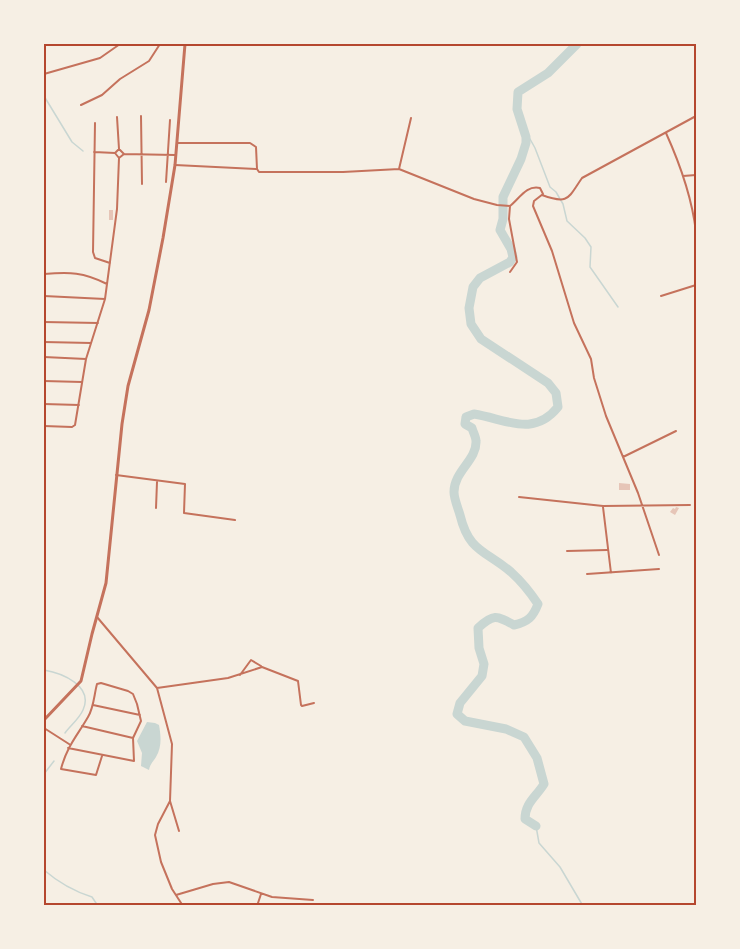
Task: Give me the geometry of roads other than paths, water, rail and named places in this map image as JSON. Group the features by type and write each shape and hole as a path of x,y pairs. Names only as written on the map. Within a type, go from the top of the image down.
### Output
{"street":[{"path":"44,74 99,58 120,44"},
{"path":"81,105 102,95 120,79 149,61 160,44"},
{"path":"44,720 81,681 106,583 116,475 128,386 151,300 175,165 185,44"},
{"path":"141,116 142,184"},
{"path":"542,195 558,201 564,199 574,192 582,178 696,116"},
{"path":"117,117 119,149 124,154"},
{"path":"399,169 411,118"},
{"path":"166,182 170,120"},
{"path":"95,123 93,256 110,263"},
{"path":"666,133 694,212 696,232"},
{"path":"177,143 250,143 256,147 257,169"},
{"path":"94,152 115,153 119,149"},
{"path":"44,426 73,427 79,405 86,359 105,299 117,209 119,158 115,153"},
{"path":"119,158 124,154 175,154"},
{"path":"175,165 257,169 260,172 399,169 474,199 496,205 508,206 531,188 540,188 542,195"},
{"path":"683,176 696,175"},
{"path":"542,195 534,201 533,206 552,251 580,339 591,359 594,378 606,416 642,505 659,555"},
{"path":"508,206 517,262 510,272"},
{"path":"44,274 75,272 91,276 106,284"},
{"path":"661,296 696,285"},
{"path":"44,296 105,299"},
{"path":"44,322 98,323"},
{"path":"44,342 91,343"},
{"path":"44,357 86,359"},
{"path":"44,381 82,382"},
{"path":"44,404 79,405"},
{"path":"623,457 676,431"},
{"path":"116,475 185,484 184,513 235,520"},
{"path":"156,508 157,482"},
{"path":"519,497 603,506 690,505"},
{"path":"603,506 611,573"},
{"path":"567,551 607,550"},
{"path":"587,574 659,569"},
{"path":"97,617 157,688 172,744 170,801 179,831"},
{"path":"240,675 251,660 262,667 298,681 302,706 314,703"},
{"path":"157,688 240,675 262,667"},
{"path":"44,728 69,746 102,756 134,761 134,738 141,715 133,694 101,683 97,684 93,705 69,746 62,766 63,770 96,775 102,756"},
{"path":"93,705 141,715"},
{"path":"82,726 134,738"},
{"path":"170,801 155,835 161,862 183,906"},
{"path":"176,896 221,882 229,882 261,894 285,899 313,900"},
{"path":"257,906 261,894"},
{"path":"284,906 285,899"}],"waterway":[{"path":"536,826 525,819 525,813 544,784 537,758 524,737 506,729 465,721 457,714 460,703 482,676 484,664 479,648 478,628 491,618 503,619 514,625 523,622 532,616 538,604 511,572 473,543 464,527 454,492 458,478 475,448 476,438 472,428 465,424 466,417 474,414 529,424 539,422 558,407 556,393 548,383 481,339 471,324 469,308 473,287 480,278 510,262 513,257 500,230 503,219 503,197 526,143 517,109 518,92 548,73 577,44"},
{"path":"44,96 72,142 83,151"},
{"path":"526,137 530,139 535,148 550,187 563,204 567,221 591,247 590,267 618,307"},
{"path":"44,670 59,674 74,682 84,694 83,710 65,733"},
{"path":"44,774 54,761"},
{"path":"536,826 539,843 560,867 583,906"},
{"path":"44,870 66,886 92,897 98,906"}]}
